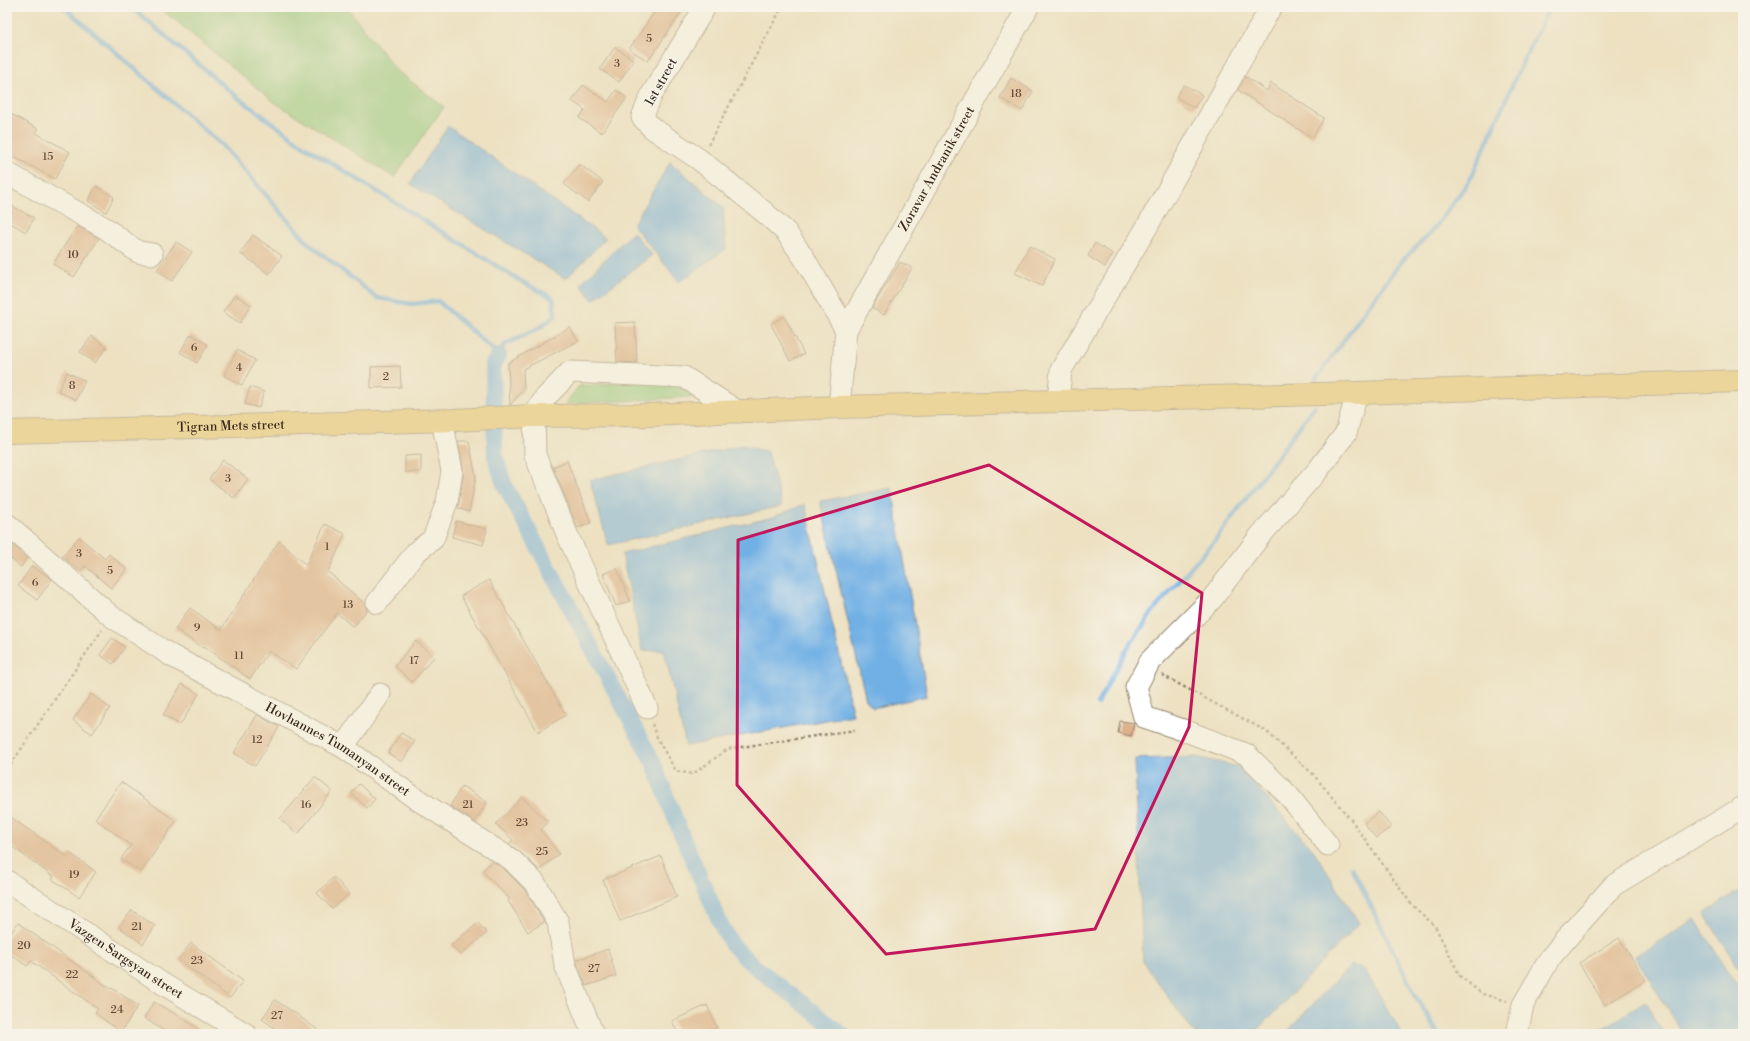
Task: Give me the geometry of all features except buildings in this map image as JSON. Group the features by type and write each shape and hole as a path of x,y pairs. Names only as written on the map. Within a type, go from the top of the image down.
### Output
{"main road":[{"name":"Tigran Mets street","path":"7,432 448,420 525,416 647,415 839,407 1058,402 1743,381"}],"street":[{"name":"1st street","path":"700,160 652,128 642,117 652,94 704,7"},
{"name":"Zoravar Andranik street","path":"846,330 1028,7"},
{"path":"1058,402 1061,370 1144,232 1271,7"},
{"path":"700,160 786,232 804,258 846,330 839,407"},
{"path":"7,173 105,228 138,252 152,254"},
{"path":"647,708 567,534 535,455 525,416 570,372 684,377 739,412"},
{"path":"1328,845 1288,795 1246,754 1144,717 1136,687 1150,661 1212,599 1260,536 1322,464 1346,433 1357,393"},
{"path":"377,603 416,552 433,539 447,502 452,471 448,420"},
{"name":"Hovhannes Tumanyan street","path":"7,524 111,616 170,655 343,747 420,801 512,860 535,883 558,922 565,965 593,1034"},
{"path":"343,747 380,694"},
{"path":"1518,1034 1523,1005 1550,958 1614,885 1743,807"},
{"name":"Vazgen Sargsyan street","path":"7,881 163,984 246,1034"}],"path":[{"path":"700,160 782,7"},
{"path":"7,770 111,616"},
{"path":"1147,667 1266,730 1313,774 1352,821 1412,905 1435,926 1460,976 1482,994 1523,1005"},
{"path":"647,708 658,740 676,771 693,774 728,749 855,730"}],"highlighted area":[{"path":"989,465 1202,593 1189,727 1095,929 886,954 737,785 738,540"}],"green space":[{"path":"159,7 347,7 395,69 444,107 394,177 274,102"},
{"path":"672,379 696,397 565,404 579,386"}],"water":[{"path":"448,126 606,238 566,279 410,184"},
{"path":"670,162 723,207 726,249 679,282 633,225"},
{"path":"633,232 652,255 593,300 580,284"},
{"path":"743,445 768,452 782,506 608,545 590,480"},
{"path":"892,488 927,696 873,708 866,700 820,501"},
{"path":"805,504 853,715 686,746 664,650 642,651 622,554 773,517"},
{"path":"1197,757 1239,767 1314,851 1359,923 1254,1034 1195,1034 1143,962 1135,759"},
{"path":"1743,888 1743,975 1704,913"},
{"path":"1695,919 1743,996 1743,1034 1683,1034 1635,956"},
{"path":"1352,965 1365,970 1402,1034 1285,1034 1330,986"},
{"path":"1645,1002 1665,1034 1594,1034"}],"waterway":[{"path":"64,7 222,145 308,243 377,298 412,304 438,301 499,355 504,345 539,328 555,316 553,298 524,283 304,146 237,97 131,7"},
{"path":"1316,379 1402,261 1435,228 1471,178 1524,59 1550,7"},
{"path":"499,355 493,364 495,456 504,484 653,762 680,831 721,925 731,943 749,962 842,1034"},
{"path":"1097,704 1127,649 1153,611 1213,543 1315,406"},
{"path":"1352,868 1415,995 1438,1034"}]}
